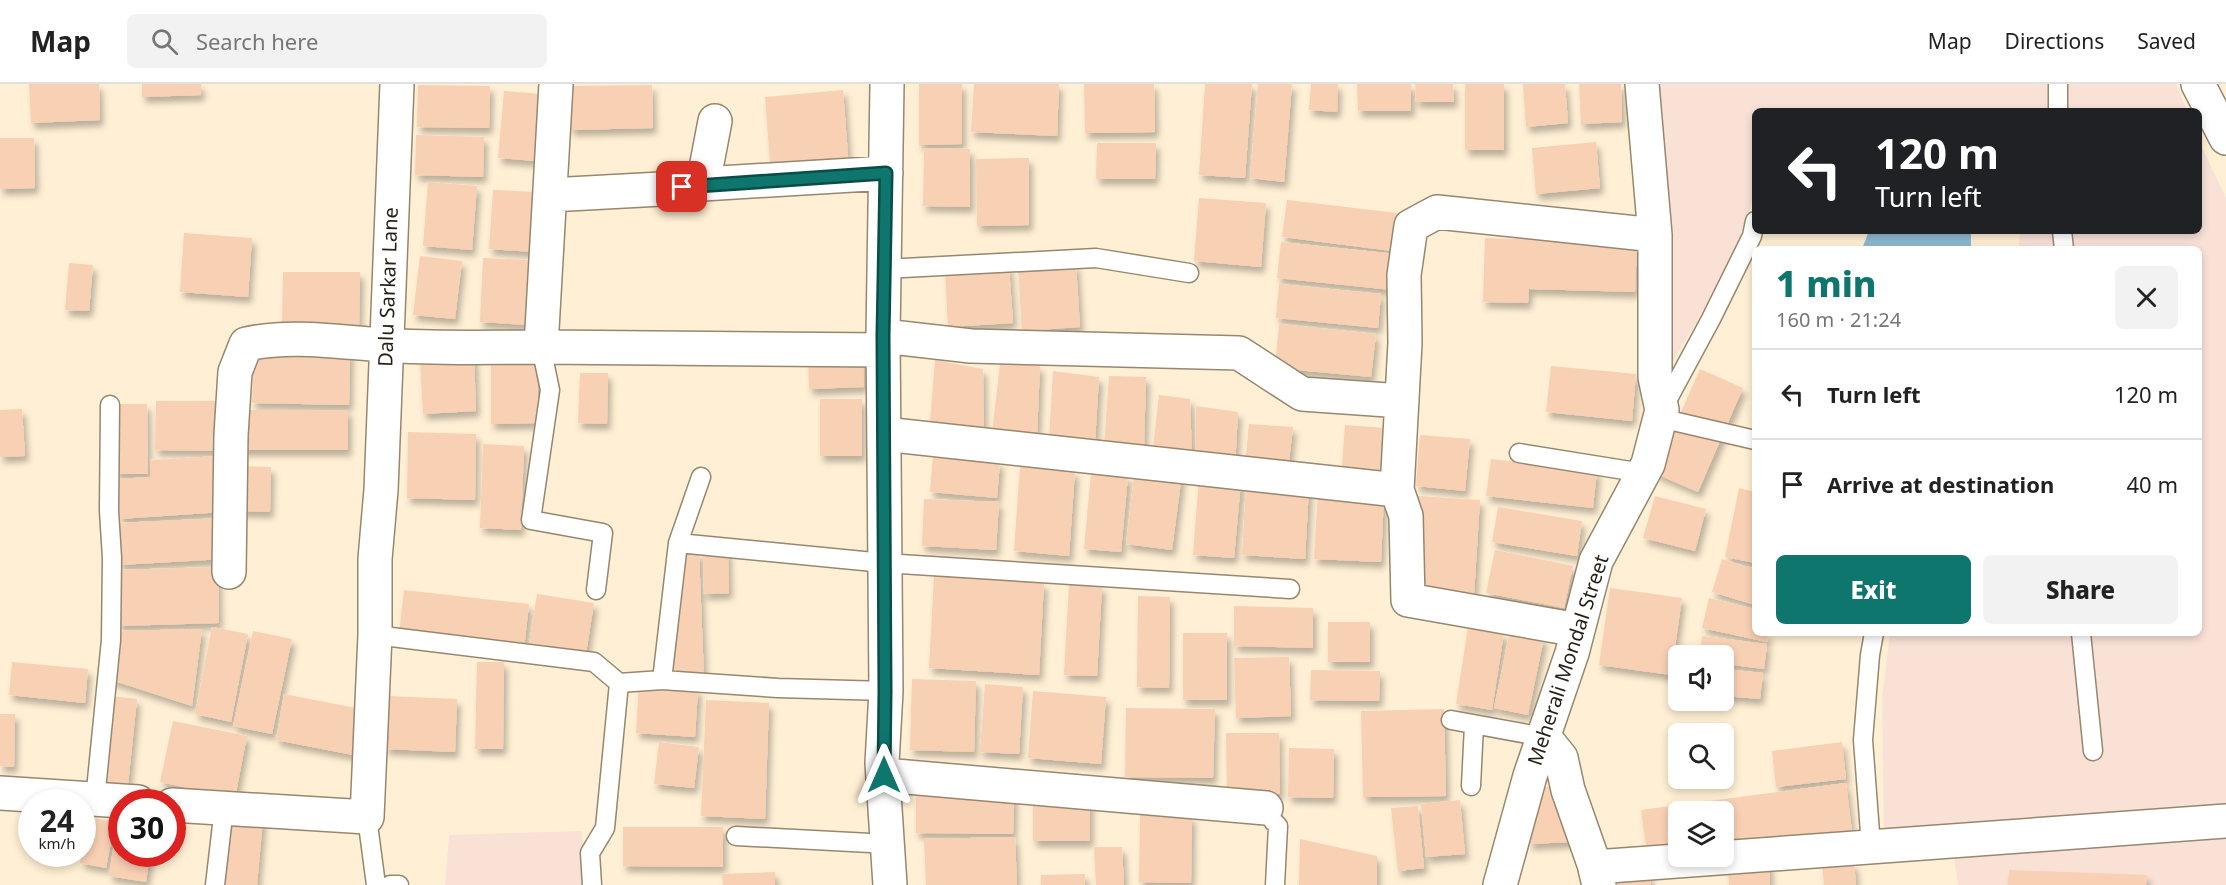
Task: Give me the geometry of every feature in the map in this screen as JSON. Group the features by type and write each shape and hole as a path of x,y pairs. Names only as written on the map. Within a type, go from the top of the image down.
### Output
{"street":[{"name":"Dalu Sarkar Lane","path":"367,817 375,635 375,560 381,490 397,84"},
{"path":"541,347 556,84"},
{"path":"886,84 884,775 890,885"},
{"name":"Meherali Mondal Street","path":"1500,885 1530,776 1578,630 1596,561 1648,464 1661,414 1655,377 1655,235 1642,84"},
{"path":"2198,84 2226,138"},
{"path":"703,184 715,121"},
{"path":"550,195 886,173"},
{"path":"1578,630 1408,600 1406,516 1397,490 1405,343 1404,275 1410,226 1437,212 1655,235"},
{"path":"229,572 231,435 235,372 246,344 268,339 386,346 541,347 884,343 1239,353 1302,394 1402,400"},
{"path":"884,434 1397,490"},
{"path":"1544,737 1561,758 1568,790 1597,876 1871,846 2226,821"},
{"path":"884,775 1269,814"},
{"path":"0,794 18,795"},
{"path":"186,806 367,817"}],"lane":[{"path":"2058,84 2058,108"},
{"path":"1752,234 1661,414 1752,439"},
{"path":"884,269 1096,258 1189,273"},
{"path":"541,347 550,390 531,520 603,533 596,590"},
{"path":"96,790 111,640 112,558 108,511 110,405"},
{"path":"1519,453 1643,472"},
{"path":"662,680 678,543 701,477"},
{"path":"678,543 884,563 1290,589"},
{"path":"375,635 594,662 619,683 662,680 778,688 885,691"},
{"path":"1871,846 1863,740 1870,655 1874,636"},
{"path":"2081,636 2093,751"},
{"path":"592,885 590,854 604,828 619,683"},
{"path":"1451,720 1544,737"},
{"path":"1471,786 1474,725"},
{"path":"214,885 224,808"},
{"path":"1269,814 1278,826 1275,885"},
{"path":"367,817 376,885"},
{"path":"736,836 889,844"},
{"path":"390,885 399,885"}],"shaded area":[{"path":"1659,84 2176,84 2186,108 1752,108 1752,200 1744,241 1671,365 1671,265"},
{"path":"2202,147 2226,198 2226,809 1884,835 1882,699 1890,636 2202,636 2202,246 2019,246 2020,234 2202,234"},
{"path":"2226,829 2226,885 1958,885 1953,849"},
{"path":"582,831 585,885 445,885 449,835"}],"water":[{"path":"1868,234 1971,234 1971,246 1863,246"}],"building":[{"path":"29,84 99,84 100,120 31,123"},
{"path":"142,84 201,84 201,95 142,97"},
{"path":"919,84 962,84 962,144 919,145"},
{"path":"974,84 1059,84 1057,136 971,132"},
{"path":"1084,84 1154,84 1155,132 1085,133"},
{"path":"1205,84 1252,84 1245,178 1199,175"},
{"path":"1258,84 1292,84 1284,182 1250,178"},
{"path":"1311,84 1338,84 1337,112 1309,110"},
{"path":"1357,84 1411,84 1411,111 1358,111"},
{"path":"1415,84 1453,84 1454,102 1416,102"},
{"path":"1465,84 1504,84 1504,150 1465,150"},
{"path":"1523,84 1565,84 1568,123 1526,127"},
{"path":"1579,84 1621,84 1622,122 1581,124"},
{"path":"418,85 490,86 489,128 417,127"},
{"path":"652,85 653,128 570,130 569,86"},
{"path":"843,90 849,169 771,175 765,97"},
{"path":"504,91 541,94 536,161 498,158"},
{"path":"416,135 484,137 483,177 415,175"},
{"path":"0,138 34,138 35,188 0,189"},
{"path":"1596,142 1600,188 1536,194 1532,148"},
{"path":"1097,143 1156,143 1155,179 1096,179"},
{"path":"924,148 970,149 970,207 923,206"},
{"path":"1029,158 1029,225 977,226 976,159"},
{"path":"428,182 477,186 472,250 423,246"},
{"path":"493,190 536,192 533,252 489,249"},
{"path":"1199,198 1266,203 1261,267 1194,261"},
{"path":"1287,200 1405,214 1400,252 1282,237"},
{"path":"184,233 252,238 248,297 180,292"},
{"path":"1485,238 1637,243 1635,292 1529,289 1528,303 1483,302"},
{"path":"1281,242 1396,254 1392,290 1277,278"},
{"path":"420,256 462,261 455,319 413,315"},
{"path":"483,258 531,260 528,325 480,322"},
{"path":"69,263 93,265 89,311 65,310"},
{"path":"1076,264 1080,327 1022,331 1018,267"},
{"path":"1009,266 1013,323 948,327 945,269"},
{"path":"283,272 360,272 359,327 282,326"},
{"path":"1279,284 1381,294 1378,328 1276,318"},
{"path":"1279,324 1376,334 1371,377 1275,368"},
{"path":"254,349 350,351 349,405 252,403"},
{"path":"474,354 476,411 423,414 420,357"},
{"path":"863,354 864,387 809,389 808,357"},
{"path":"491,355 538,355 538,423 491,424"},
{"path":"935,360 983,369 984,438 929,435"},
{"path":"1000,364 1040,366 1037,436 992,434"},
{"path":"1551,366 1636,374 1632,421 1546,412"},
{"path":"1700,369 1743,388 1698,492 1654,473"},
{"path":"1053,371 1099,377 1095,443 1049,441"},
{"path":"580,373 608,373 607,424 578,423"},
{"path":"1109,376 1146,377 1144,449 1104,448"},
{"path":"1159,395 1190,399 1192,458 1152,458"},
{"path":"820,399 862,399 862,456 820,456"},
{"path":"156,401 222,401 221,451 155,450"},
{"path":"115,404 147,404 148,474 115,474"},
{"path":"1196,406 1238,412 1235,467 1195,464"},
{"path":"22,409 25,456 0,457 0,410"},
{"path":"240,410 348,410 348,450 240,450"},
{"path":"1249,424 1293,427 1288,470 1245,466"},
{"path":"1345,425 1386,428 1384,480 1341,477"},
{"path":"408,432 476,434 475,500 407,498"},
{"path":"1420,435 1470,439 1465,491 1416,486"},
{"path":"483,444 524,446 521,530 480,528"},
{"path":"220,456 223,512 119,519 116,479 151,477 150,460"},
{"path":"933,456 1000,462 997,498 930,492"},
{"path":"1491,459 1597,471 1593,508 1486,496"},
{"path":"236,466 271,467 270,512 236,511"},
{"path":"1020,467 1075,471 1069,556 1014,551"},
{"path":"1135,469 1182,474 1172,550 1126,544"},
{"path":"1091,473 1128,476 1121,552 1084,549"},
{"path":"1199,478 1241,482 1234,558 1193,555"},
{"path":"1246,483 1309,487 1305,559 1242,555"},
{"path":"1739,488 1752,491 1752,562 1725,557"},
{"path":"1318,491 1384,495 1381,562 1314,559"},
{"path":"1418,496 1480,500 1474,595 1413,591"},
{"path":"1655,496 1706,509 1695,551 1643,538"},
{"path":"924,499 999,502 996,550 922,546"},
{"path":"1498,507 1582,521 1577,556 1492,542"},
{"path":"223,518 225,559 119,565 117,523"},
{"path":"728,550 729,593 704,594 703,551"},
{"path":"1495,550 1573,566 1564,608 1486,593"},
{"path":"699,552 704,678 668,674 680,553"},
{"path":"1722,559 1752,568 1752,604 1712,592"},
{"path":"218,567 219,623 118,626 116,570"},
{"path":"934,576 1044,583 1039,675 929,668"},
{"path":"1069,584 1102,586 1097,676 1064,675"},
{"path":"1610,588 1682,598 1675,645 1668,645 1668,675 1599,665"},
{"path":"404,590 529,604 524,649 399,634"},
{"path":"537,594 594,603 585,660 528,651"},
{"path":"1138,596 1170,597 1169,688 1137,687"},
{"path":"1709,598 1752,608 1752,636 1768,636 1767,642 1702,628"},
{"path":"1234,606 1313,608 1313,648 1234,646"},
{"path":"1328,622 1370,622 1370,662 1328,662"},
{"path":"212,627 248,634 231,722 195,714"},
{"path":"1468,627 1504,633 1492,710 1456,704"},
{"path":"202,629 192,706 108,679 116,631"},
{"path":"253,631 292,639 272,734 233,726"},
{"path":"1510,631 1544,638 1528,715 1494,708"},
{"path":"1183,633 1227,633 1227,700 1183,700"},
{"path":"1702,636 1767,644 1764,669 1734,665 1734,645 1701,645"},
{"path":"1289,657 1291,716 1236,718 1234,658"},
{"path":"12,662 88,669 85,703 9,695"},
{"path":"477,662 504,662 503,749 475,749"},
{"path":"1311,670 1380,671 1379,701 1310,700"},
{"path":"1734,670 1763,673 1760,699 1734,697"},
{"path":"912,679 976,681 974,752 910,750"},
{"path":"985,684 1023,687 1019,754 980,752"},
{"path":"639,685 698,689 695,737 636,733"},
{"path":"1033,691 1106,697 1101,764 1028,758"},
{"path":"284,694 361,709 353,755 276,740"},
{"path":"110,696 137,699 128,785 102,782"},
{"path":"388,696 457,699 455,752 385,749"},
{"path":"706,700 769,703 765,819 701,816"},
{"path":"1126,708 1215,709 1213,778 1125,777"},
{"path":"1444,709 1446,796 1363,797 1361,711"},
{"path":"0,714 15,714 14,767 0,766"},
{"path":"173,721 247,736 235,798 160,782"},
{"path":"1226,733 1279,733 1280,794 1227,794"},
{"path":"659,742 699,747 694,788 654,784"},
{"path":"1842,742 1846,779 1776,787 1772,751"},
{"path":"1289,748 1334,749 1333,798 1288,797"},
{"path":"1846,783 1852,832 1734,848 1734,801 1709,801"},
{"path":"1559,784 1572,842 1528,844 1541,788"},
{"path":"916,793 1014,794 1013,834 916,833"},
{"path":"1033,797 1090,798 1090,841 1033,841"},
{"path":"1460,800 1465,854 1426,857 1421,804"},
{"path":"1418,806 1424,868 1398,871 1391,808"},
{"path":"1668,806 1668,856 1648,859 1641,810"},
{"path":"1140,815 1192,816 1191,883 1139,882"},
{"path":"228,816 263,819 257,885 221,885"},
{"path":"96,818 108,821 106,868 96,866"},
{"path":"623,827 723,827 723,867 623,866"},
{"path":"1015,837 1017,885 926,885 924,839"},
{"path":"1300,839 1377,856 1377,885 1299,885"},
{"path":"1094,847 1122,847 1124,885 1096,885"},
{"path":"1769,857 1770,885 1729,885 1728,867 1734,867 1734,859"},
{"path":"1854,863 1856,885 1824,885 1822,865"},
{"path":"110,867 148,867 146,882 109,876"},
{"path":"1648,870 1651,885 1606,885"},
{"path":"2009,870 2147,875 2146,885 2008,885"},
{"path":"775,872 775,885 723,885 722,874"},
{"path":"1085,874 1085,885 1041,885 1041,875"}],"route":[{"path":"682,187 886,173 883,336 885,691 882,763 884,775"}]}
